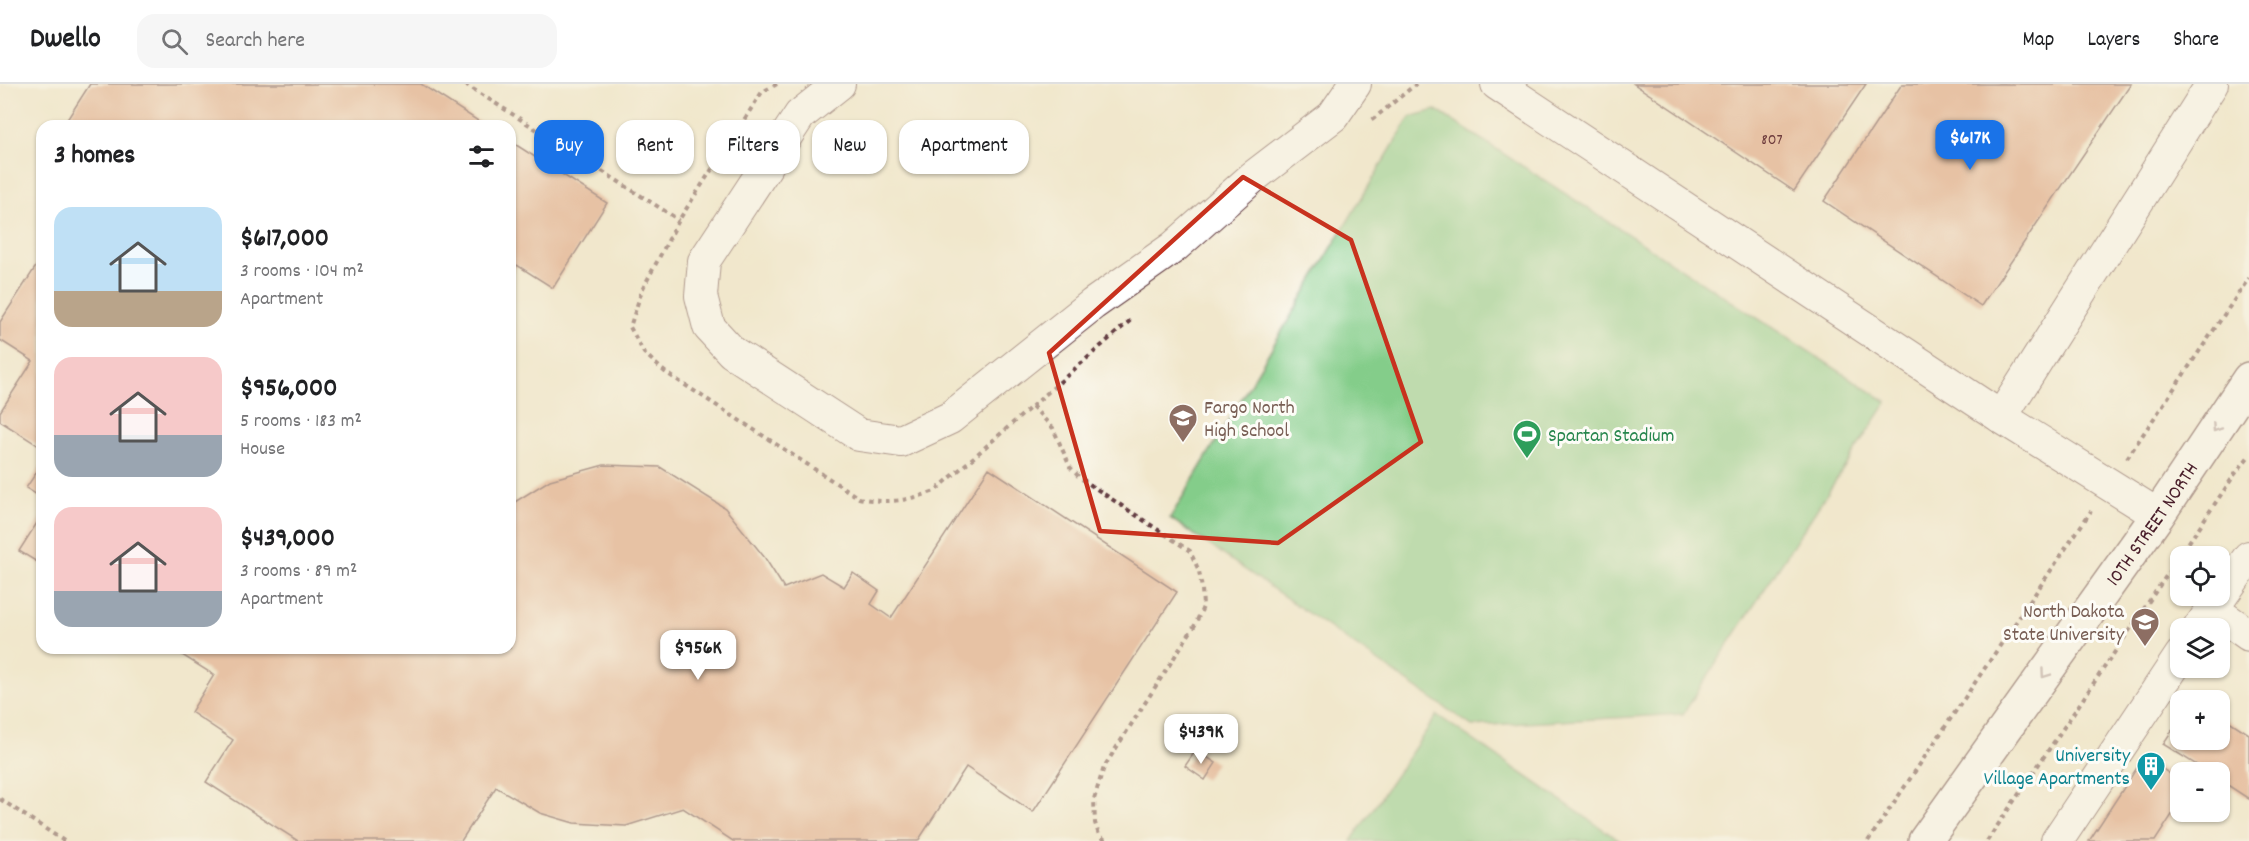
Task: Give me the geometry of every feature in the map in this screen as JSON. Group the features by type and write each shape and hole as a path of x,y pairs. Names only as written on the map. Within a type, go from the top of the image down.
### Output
{"main road":[{"name":"10TH STREET NORTH","path":"1926,841 2158,515 2249,379"}],"lane":[{"path":"839,84 800,115 704,261 701,296 709,327 732,352 859,435 902,441 950,418 1093,304 1174,247 1253,177 1333,116 1355,84"},
{"path":"1497,84 2001,417 2158,515"},
{"path":"2001,417 2212,84"},
{"path":"2206,618 2249,557"},
{"path":"2230,628 2249,634"},
{"path":"2057,841 2170,672"}],"path":[{"path":"465,84 679,220"},
{"path":"777,84 762,92 679,220 642,290 630,327 644,353 665,372 859,498 881,502 913,499 935,491 1136,316"},
{"path":"1371,121 1416,84"},
{"path":"1868,841 2249,278"},
{"path":"1032,406 1053,428 1070,467 1080,478 1190,551 1199,571 1203,607 1195,625 1104,767 1094,799 1095,823 1100,835 1107,841"},
{"path":"1987,841 2249,456"},
{"path":"0,799 64,841"}],"highlighted area":[{"path":"1243,177 1351,240 1421,442 1278,543 1100,531 1049,353"}],"green space":[{"name":"Spartan Stadium","path":"1436,110 1887,402 1683,714 1472,726 1170,518 1410,117"},
{"path":"1437,715 1620,841 1351,841"}],"building":[{"path":"90,84 421,84 477,120 67,120"},
{"path":"1634,84 1866,84 1794,191"},
{"path":"1902,84 2131,84 1981,306 1824,201"},
{"path":"516,145 534,156 534,174 562,174 607,203 553,288 517,265 516,267"},
{"path":"36,266 36,444 0,421 0,412 33,361 0,340 0,322"},
{"path":"604,465 660,467 725,508 765,558 784,588 821,573 844,587 853,573 879,591 871,604 891,618 989,468 1177,592 1033,812 966,767 918,841 733,841 683,808 626,826 574,823 540,813 496,787 461,841 298,841 206,782 233,740 191,712 214,675 181,654 516,654 516,501 550,480"},
{"path":"36,473 36,494 26,488"},
{"path":"36,524 36,561 19,551"},
{"path":"2230,722 2249,734 2249,799 2230,787 2230,762 2192,762 2173,750 2230,750"},
{"path":"2170,734 2170,748 2163,744"},
{"path":"1196,750 1216,763 1205,780 1185,766"},
{"name":"University Village Apartments","path":"2144,757 2170,774 2170,818 2155,841 2089,841"}],"place":[{"name":"Fargo North High School","path":"1183,444"},
{"name":"Spartan Stadium","path":"1527,460"},
{"name":"North Dakota State University","path":"2145,648"},
{"name":"University Village Apartments","path":"2151,792"}]}
